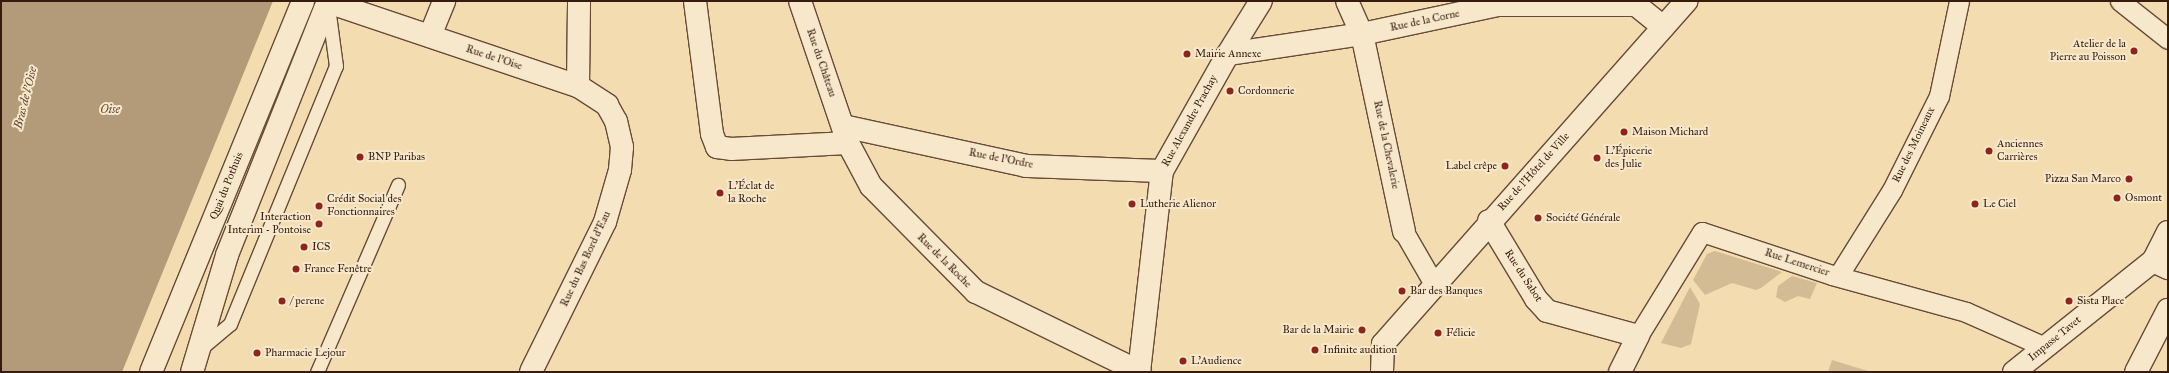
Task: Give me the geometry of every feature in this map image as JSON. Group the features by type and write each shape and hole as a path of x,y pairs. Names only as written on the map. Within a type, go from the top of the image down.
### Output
{"street":[{"name":"Quai du Pothuis","path":"151,372 303,1"},
{"path":"430,36 444,1"},
{"path":"578,86 579,1"},
{"path":"695,1 712,134 716,147 731,149 846,134"},
{"name":"Rue du Château","path":"800,1 846,134"},
{"name":"Rue Alexandre Prachay","path":"1140,372 1162,171 1228,54 1261,1"},
{"name":"Rue de la Chevalerie","path":"1347,1 1362,34 1404,232 1434,284"},
{"name":"Rue de l'Hôtel de Ville","path":"1382,372 1383,344 1489,221 1686,1"},
{"name":"Rue des Moineaux","path":"1838,276 1892,190 1939,96 1959,1"},
{"path":"2120,1 2168,39"},
{"path":"192,372 227,255 328,2"},
{"name":"Rue de l'Oise","path":"328,2 578,86"},
{"name":"Rue de la Corne","path":"1228,54 1362,34 1498,5 1526,3 1636,5 1663,26"},
{"name":"Rue du Bas Bord d'Eau","path":"531,372 605,222 620,170 622,147 616,121 607,105 578,86"},
{"name":"Rue de l'Ordre","path":"846,134 1026,166 1162,171"},
{"name":"Rue de la Roche","path":"846,134 872,186 976,292 1140,372"},
{"name":"Rue du Sabot","path":"1489,221 1536,299 1547,311 1638,336"},
{"name":"Rue Lemercier","path":"1620,372 1638,336 1702,232 1838,276 1966,312 2045,347"},
{"path":"2160,265 2168,232"},
{"name":"Impasse Tavet","path":"2014,372 2045,347 2160,265"},
{"path":"2136,372 2168,310"}],"lane":[{"path":"200,349 230,324 336,66 328,2"},
{"path":"317,372 398,185"}],"shaded area":[{"path":"1715,251 1782,272 1761,288 1756,290 1732,283 1705,295 1693,280 1707,254"},
{"path":"1792,276 1817,283 1810,299 1798,296 1785,302 1776,297 1778,286"},
{"path":"1690,287 1700,304 1691,344 1681,348 1661,343"},
{"path":"1832,360 1868,371 1828,372"}],"water":[{"name":"Oise","path":"1,1 273,1 122,372 1,372"}],"place":[{"name":"Atelier de la Pierre au Poisson","path":"2134,51"},
{"name":"Mairie Annexe","path":"1187,54"},
{"name":"Cordonnerie","path":"1230,91"},
{"name":"Maison Michard","path":"1624,132"},
{"name":"Anciennes Carrières","path":"1989,151"},
{"name":"BNP Paribas","path":"360,157"},
{"name":"L'Épicerie des Julie","path":"1597,158"},
{"name":"Label crêpe","path":"1505,166"},
{"name":"Pizza San Marco","path":"2129,179"},
{"name":"L'Éclat de la Roche","path":"720,193"},
{"name":"Osmont","path":"2117,198"},
{"name":"Lutherie Alienor","path":"1132,204"},
{"name":"Le Ciel","path":"1975,204"},
{"name":"Crédit Social des Fonctionnaires","path":"319,206"},
{"name":"Société Générale","path":"1538,218"},
{"name":"Interaction Interim - Pontoise","path":"319,224"},
{"name":"ICS","path":"304,247"},
{"name":"France Fenêtre","path":"296,269"},
{"name":"Bar des Banques","path":"1402,291"},
{"name":"/ perene","path":"282,301"},
{"name":"Sista Place","path":"2069,301"},
{"name":"Bar de la Mairie","path":"1362,330"},
{"name":"Félicie","path":"1438,333"},
{"name":"Infinite audition","path":"1315,350"},
{"name":"Pharmacie Lejour","path":"257,353"},
{"name":"L'Audience","path":"1183,361"}],"water label":[{"name":"Bras de l'Oise","path":"26,98"}]}
